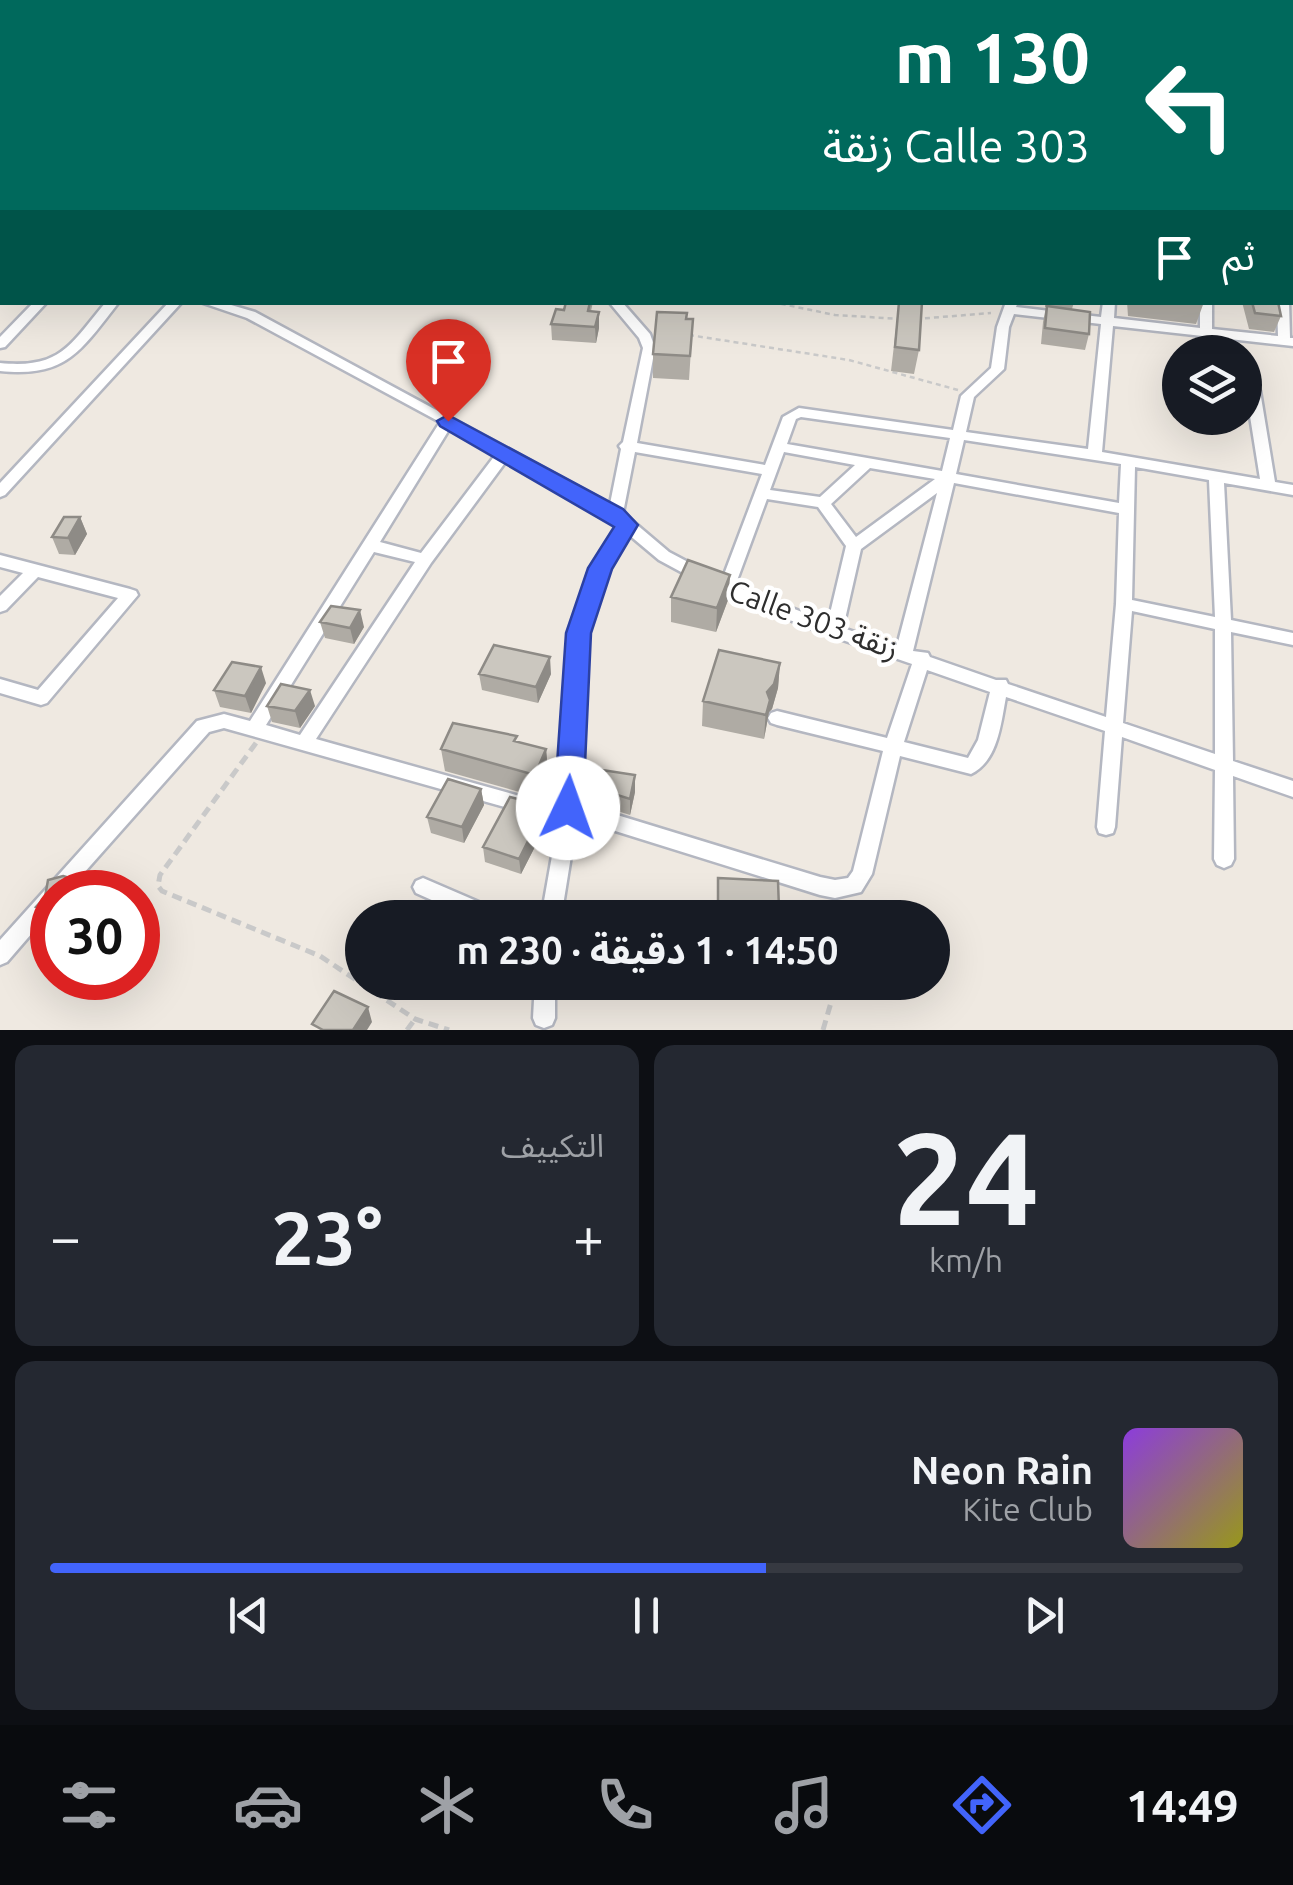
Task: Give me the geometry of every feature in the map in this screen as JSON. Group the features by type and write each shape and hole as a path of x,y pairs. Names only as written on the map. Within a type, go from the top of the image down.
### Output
{"street":[{"path":"0,344 39,305"},
{"path":"0,367 30,370 58,363 110,305"},
{"path":"0,492 173,305"},
{"name":"Calle 303 زنقة","path":"216,305 251,315 448,421 621,520 664,556 726,589 834,631 913,655 1293,789"},
{"path":"554,900 568,812 579,633 621,520 626,446 648,344 617,305"},
{"path":"1095,455 1108,305"},
{"path":"1206,305 1206,330"},
{"path":"75,870 203,726 224,721 568,812 820,886 844,889 859,882 913,655 956,434 970,393 997,369 1002,326 1011,306 1107,324 1206,330 1289,341 1283,305"},
{"path":"726,589 790,418 804,412 1095,455 1293,490"},
{"path":"259,730 448,421"},
{"path":"1260,435 1268,485"},
{"path":"626,446 769,470"},
{"path":"780,446 1126,509"},
{"path":"306,742 426,559 504,453"},
{"path":"1106,827 1124,604 1128,461"},
{"path":"824,503 866,463"},
{"path":"834,631 854,546 946,476"},
{"path":"1216,476 1223,624 1224,859"},
{"path":"760,492 824,503 854,546"},
{"path":"369,545 426,559"},
{"path":"0,561 130,595 41,698 0,686"},
{"path":"0,606 35,570"},
{"path":"1124,604 1293,639"},
{"path":"777,718 892,750 971,766 978,762 984,747 1000,685"},
{"path":"423,888 452,900"},
{"path":"0,955 30,921"},
{"path":"544,1018 545,1000"}],"path":[{"path":"789,305 870,319 941,318 1011,306"},
{"path":"673,334 848,360 970,393"},
{"path":"259,730 160,874 158,886 162,892 320,956 415,1019 449,1030"},
{"path":"823,1030 832,1000"},
{"path":"407,1030 415,1019"}],"building":[{"path":"565,305 589,305 588,311 599,312 595,327 551,324 556,309 564,310"},
{"path":"899,305 922,305 919,350 895,347"},
{"path":"1253,305 1279,305 1281,316 1255,313"},
{"path":"1047,306 1090,312 1089,334 1045,328"},
{"path":"657,312 687,313 686,319 693,319 690,356 653,354"},
{"path":"64,517 80,517 68,538 52,537"},
{"path":"688,560 730,575 717,608 671,597"},
{"path":"331,606 360,610 350,628 320,622"},
{"path":"494,645 550,657 536,687 479,674"},
{"path":"719,650 780,663 774,684 767,692 770,700 766,715 703,701"},
{"path":"232,662 261,667 245,696 214,690"},
{"path":"281,684 310,690 295,711 267,706"},
{"path":"453,723 517,736 514,741 546,749 535,775 441,749"},
{"path":"589,768 635,775 630,799 585,785"},
{"path":"448,779 481,789 462,827 427,817"},
{"path":"510,797 526,801 523,809 541,815 519,859 483,847"},
{"path":"718,878 778,881 779,900 718,900"},
{"path":"334,991 345,1000 368,1007 353,1030 323,1030 312,1024"}],"route":[{"path":"448,421 615,514 626,525 600,568 579,633 568,808"}]}
